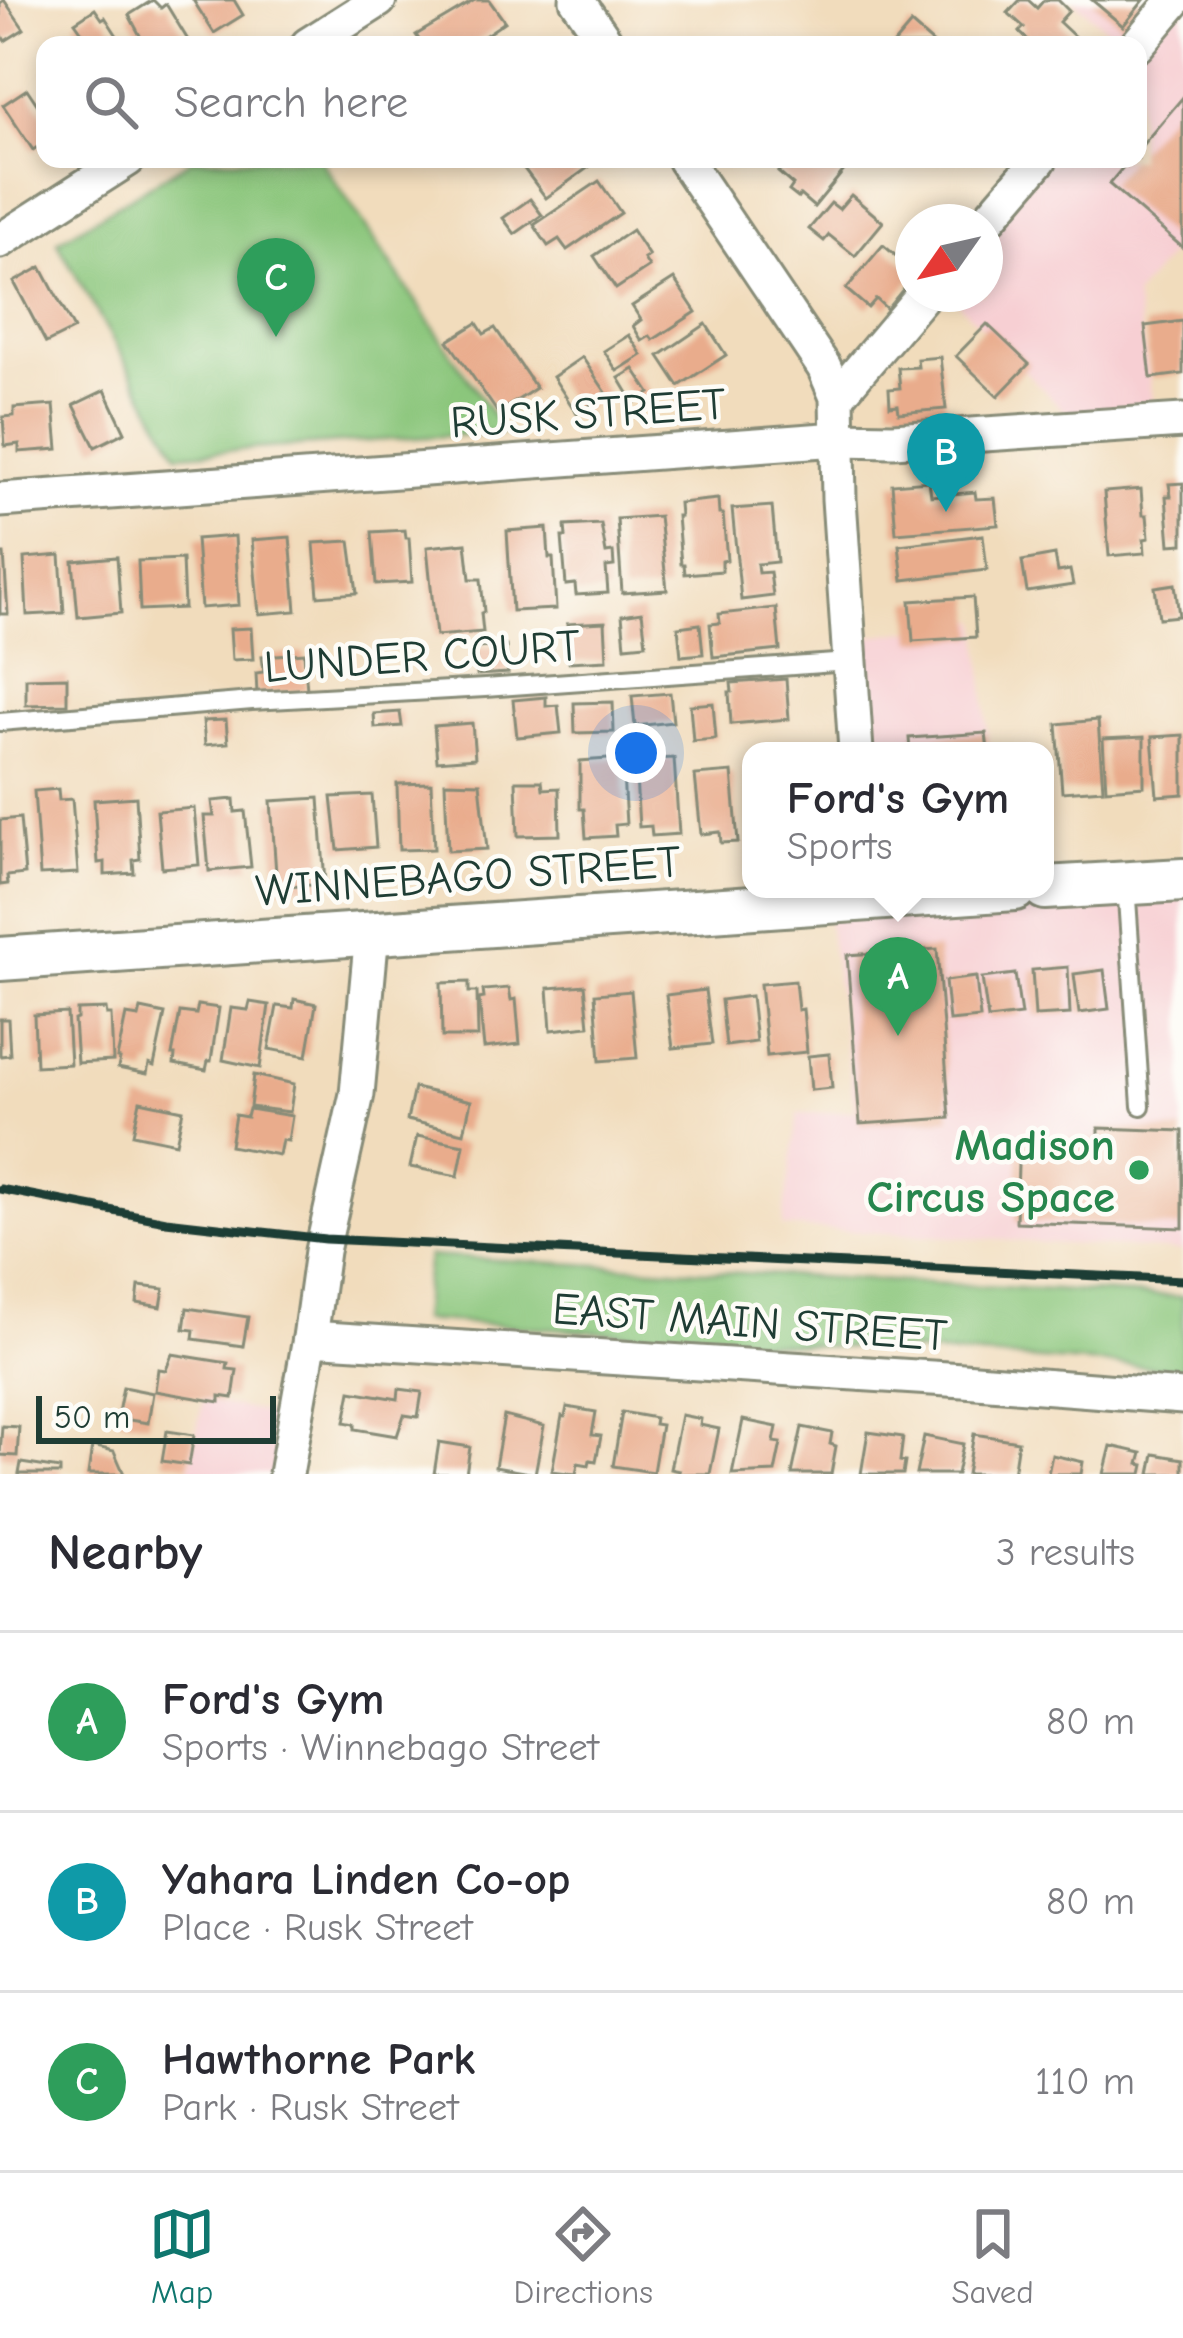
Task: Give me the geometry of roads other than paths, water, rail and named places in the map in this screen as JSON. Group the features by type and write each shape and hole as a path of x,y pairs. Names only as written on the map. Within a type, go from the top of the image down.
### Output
{"street":[{"path":"322,36 379,0"},
{"path":"577,0 602,36"},
{"path":"1145,36 1175,0"},
{"path":"0,241 114,168"},
{"path":"690,168 824,367 837,397 838,499 855,742"},
{"path":"1001,204 1032,168"},
{"path":"837,397 910,312"},
{"name":"RUSK STREET","path":"0,500 838,439 1183,421"},
{"path":"1054,887 1183,880"},
{"name":"WINNEBAGO STREET","path":"0,959 805,898"},
{"path":"286,1474 322,1251 357,1094 372,932"},
{"name":"EAST MAIN STREET","path":"310,1338 1183,1397"}],"lane":[{"name":"LUNDER COURT","path":"0,722 849,662"},
{"path":"1126,884 1141,1106"}],"railway":[{"path":"0,1189 166,1221 325,1239 1183,1280"}],"place":[{"name":"Hawthorne Park","path":"276,337"},
{"name":"Yahara Linden Co-op","path":"946,512"},
{"name":"Ford's Gym","path":"898,1036"},
{"name":"Madison Circus Space","path":"1139,1170"}]}
